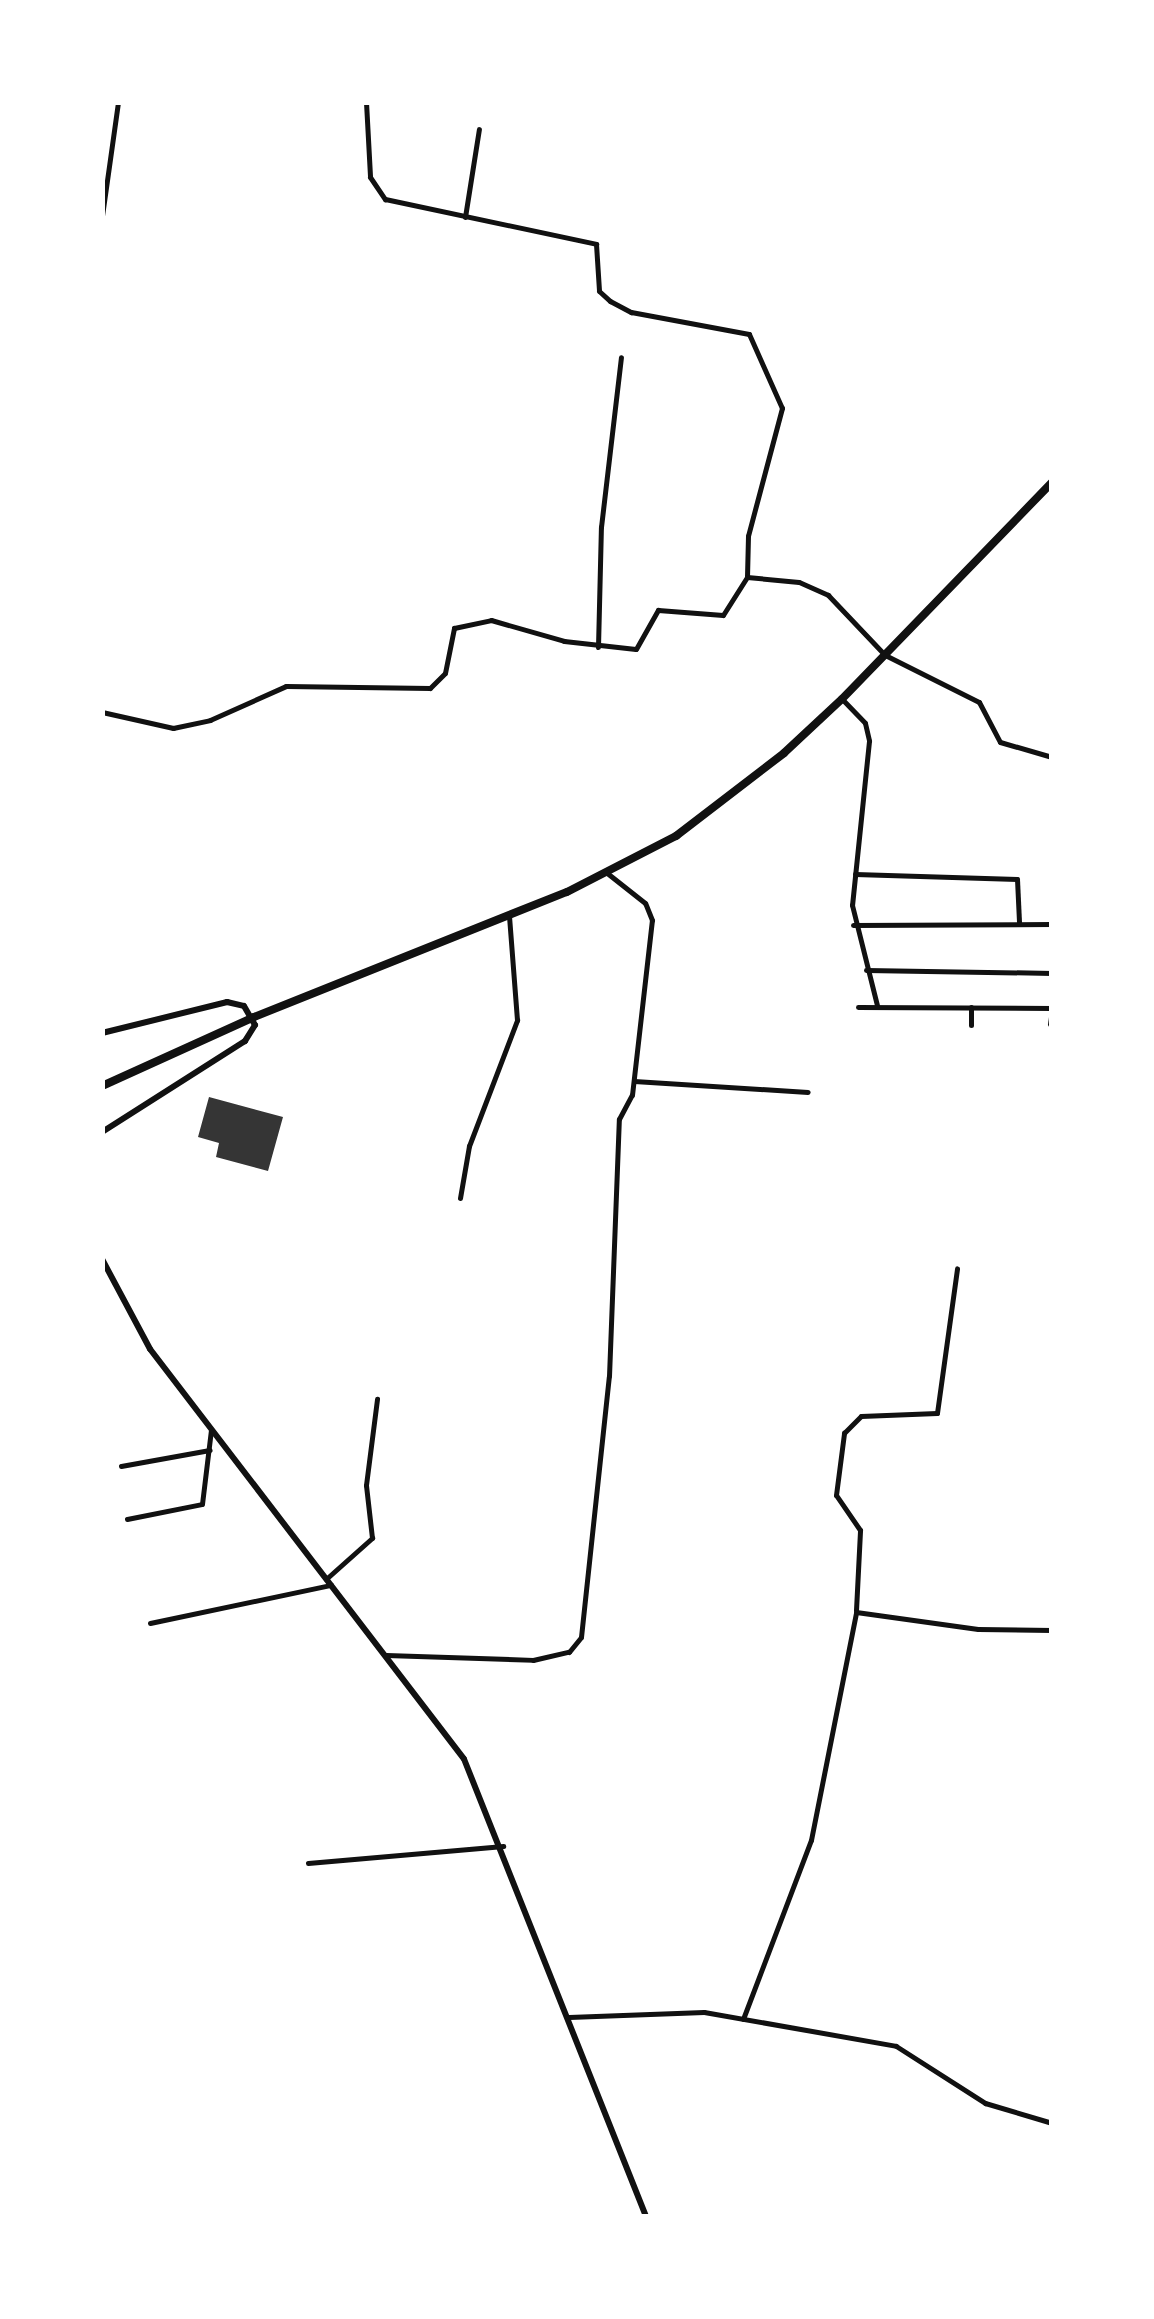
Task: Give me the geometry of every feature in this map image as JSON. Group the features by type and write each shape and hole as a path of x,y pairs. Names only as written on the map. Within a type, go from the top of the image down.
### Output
{"main road":[{"path":"102,1086 254,1017 607,873 704,817 842,699 1052,482"},
{"path":"102,1033 227,1002 244,1006 254,1017 254,1033 245,1041 102,1132"},
{"path":"102,1260 150,1350 464,1759 503,1846 646,2216"}],"street":[{"path":"102,216 118,102"},
{"path":"102,712 172,728 210,720 286,686 430,688 445,673 449,637 462,624 491,620 598,647 636,649 658,610 723,615 748,577 748,536 782,408 749,334 630,312 599,291 596,244 465,217 374,190 366,102"},
{"path":"897,102 942,102"},
{"path":"465,217 478,129"},
{"path":"598,647 601,527 621,357"},
{"path":"748,577 799,582 828,595 885,655 979,702 1000,742 1052,757"},
{"path":"842,699 865,724 869,741 853,926 877,1005"},
{"path":"384,1655 534,1660 569,1652 581,1638 608,1376 619,1119 634,1081 652,920 645,903 607,873"},
{"path":"855,874 1017,879 1019,922"},
{"path":"460,1198 469,1146 517,1020 509,916"},
{"path":"853,926 1052,924"},
{"path":"866,970 1052,973"},
{"path":"858,1007 1052,1008 1050,1024"},
{"path":"971,1007 971,1025"},
{"path":"634,1081 808,1092"},
{"path":"743,2019 811,1840 856,1612 860,1530 836,1495 844,1433 861,1416 938,1413 958,1268"},
{"path":"150,1623 328,1582 351,1563 372,1538 366,1485 377,1399"},
{"path":"127,1520 202,1504 212,1427"},
{"path":"121,1466 210,1450"},
{"path":"856,1612 946,1626 1052,1630"},
{"path":"308,1863 503,1846"},
{"path":"570,2017 704,2012 896,2046 985,2102 1052,2123"}],"building":[{"path":"209,1097 283,1117 268,1171 216,1157 219,1143 198,1137"}]}
